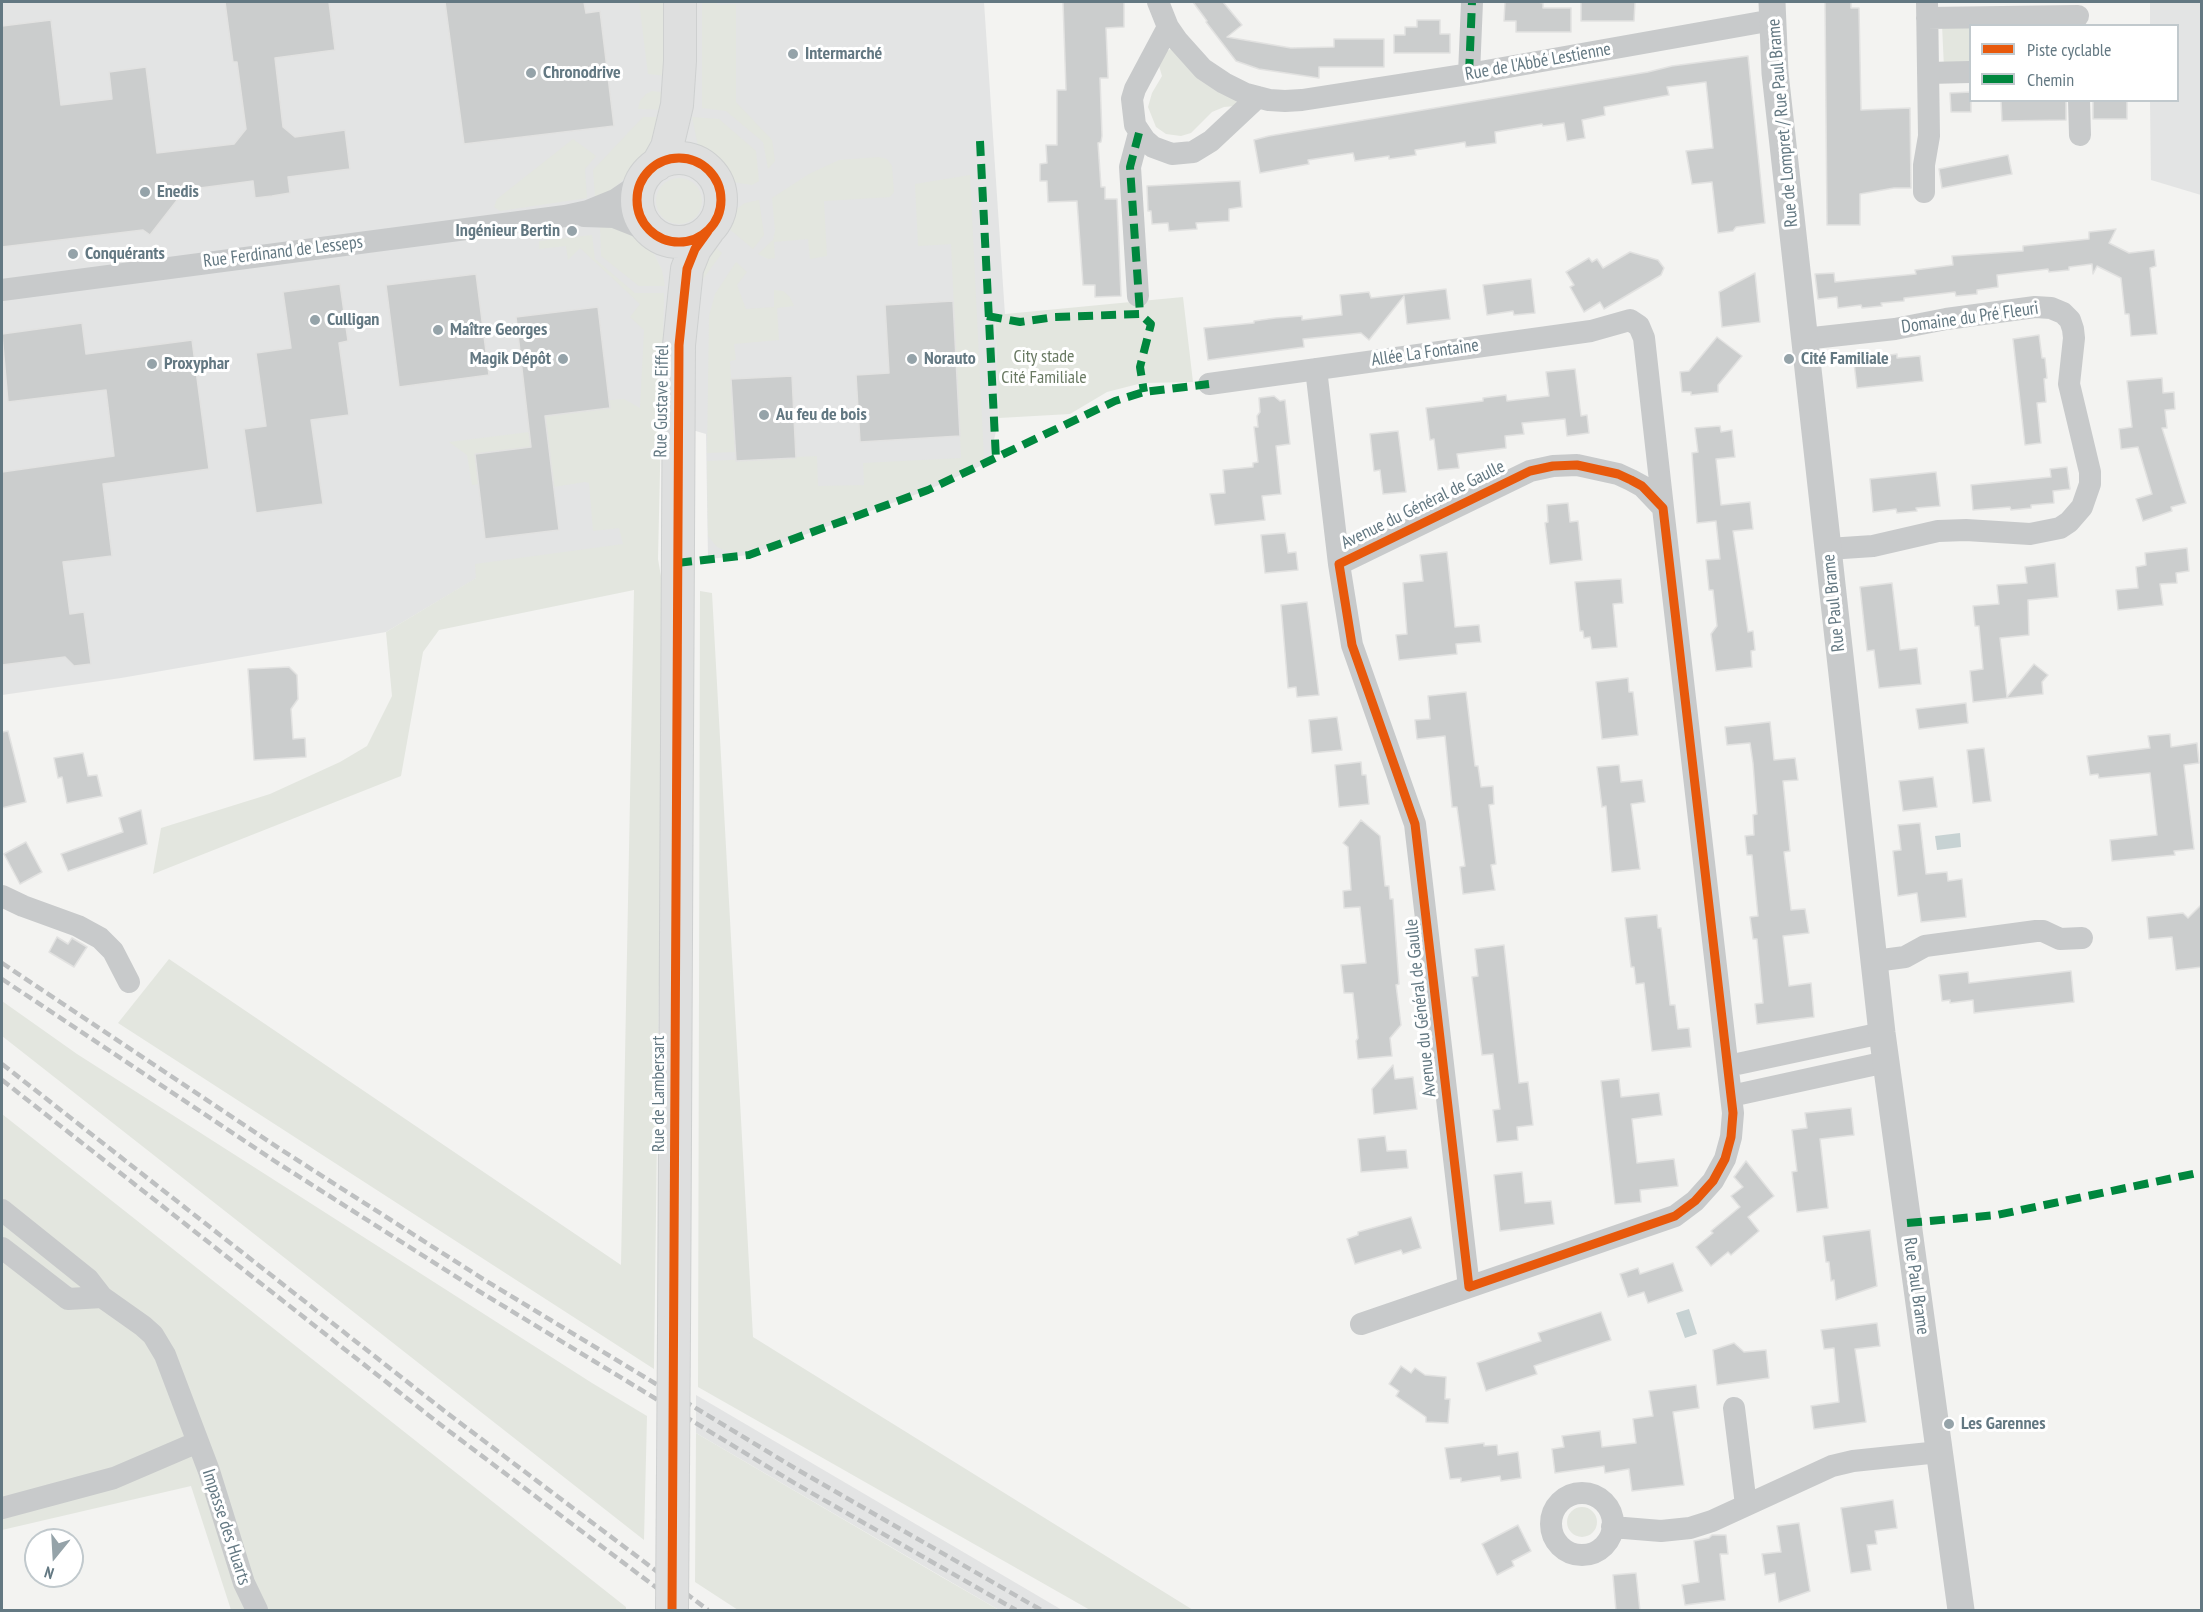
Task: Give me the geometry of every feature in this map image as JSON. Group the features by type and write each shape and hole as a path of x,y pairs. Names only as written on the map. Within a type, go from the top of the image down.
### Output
{"main road":[{"path":"680,2 680,61 677,105 671,135 664,155 638,194 638,208 643,221 652,232 664,239 677,242 690,241 708,231 718,215 721,195 717,182 692,149 680,61"},
{"path":"650,173 670,160 684,159 704,166"},
{"name":"Rue Gustave Eiffel","path":"677,578 679,345 687,269 695,249 708,231"},
{"name":"Rue Gustave Eiffel","path":"652,232 665,250 670,264 679,345"},
{"name":"Rue de Lambersart","path":"672,1611 677,578"}],"street":[{"name":"Rue de l'Abbé Lestienne","path":"1158,2 1168,27 1184,50 1203,69 1236,89 1258,97 1285,101 1470,74 1773,11"},
{"path":"1470,74 1472,2"},
{"path":"1924,192 1924,165 1929,136 1927,10 2078,14"},
{"name":"Rue de Lompret / Rue Paul Brame","path":"1773,11 1775,73 1794,245"},
{"path":"1168,27 1132,99 1133,117 1139,133 1153,147 1172,154 1193,152 1211,141 1258,97"},
{"path":"1928,73 1969,72"},
{"path":"2079,102 2080,135"},
{"path":"1138,296 1130,167 1139,133"},
{"name":"Rue Ferdinand de Lesseps","path":"2,290 565,216 588,211 615,200 650,173"},
{"name":"Rue Ferdinand de Lesseps","path":"565,216 614,217 652,232"},
{"name":"Rue Paul Brame","path":"1794,245 1882,1033 1961,1611"},
{"name":"Domaine du Pré Fleuri","path":"1804,339 1915,326 1946,319 2035,307 2051,308 2063,313 2070,320 2073,329 2069,384 2090,472 2090,484 2082,507 2069,522 2060,528 2030,534 1966,530 1938,531 1873,546 1828,549"},
{"name":"Allée La Fontaine","path":"1209,384 1590,331 1623,320 1630,320 1639,326 1644,338 1663,508"},
{"name":"Avenue du Général de Gaulle","path":"1316,369 1345,613 1352,645 1415,824 1424,882 1469,1287"},
{"name":"Avenue du Général de Gaulle","path":"1339,564 1530,471 1547,466 1577,465 1618,474 1642,486 1663,508"},
{"path":"1362,1324 1661,1222 1686,1209 1713,1181 1725,1159 1732,1124 1731,1096 1663,508"},
{"path":"2,896 78,926 100,938 113,951 129,982"},
{"path":"1875,961 1905,957 1925,946 2036,931 2048,933 2060,939 2082,938"},
{"path":"1728,1066 1882,1033"},
{"path":"1731,1096 1886,1062"},
{"name":"Impasse des Huarts","path":"2,1210 88,1279 102,1297 143,1326 160,1346 198,1442 240,1573 257,1611"},
{"path":"2,1248 68,1299 102,1297"},
{"path":"1734,1408 1746,1505"},
{"path":"2,1508 114,1478 198,1442"},
{"path":"1612,1527 1661,1531 1689,1528 1712,1521 1844,1462 1939,1452"}],"shaded area":[{"path":"2,2 984,2 1005,315 995,316 999,418 989,462 928,490 749,555 708,559 706,434 651,418 644,560 477,578 386,632 121,678 2,695"},
{"path":"2150,2 2201,2 2201,195 2151,180 2150,102 2179,102 2179,24 2150,24"},
{"path":"1960,833 1961,847 1937,850 1935,836"},
{"path":"1689,1309 1697,1334 1685,1338 1676,1313"},
{"path":"696,1395 1062,1610 999,1610 696,1433"}],"green space":[{"path":"639,2 667,2 667,76 648,74"},
{"path":"702,2 717,2 717,5 736,4 736,102 772,140 775,161 768,169 763,142 726,111 702,108"},
{"path":"1942,25 1969,26 1969,68 1944,68"},
{"path":"1171,49 1237,101 1235,106 1224,107 1212,112 1191,133 1181,136 1166,134 1156,127 1148,107 1152,93 1162,76 1159,66 1166,51"},
{"path":"652,91 668,96 668,110 638,109 640,101"},
{"path":"643,117 667,117 652,152 610,192 595,197 593,170"},
{"path":"692,117 719,119 756,151 759,181 752,185 732,182 724,168 698,146"},
{"path":"573,139 596,156 585,169 587,198 500,211 494,207 497,199"},
{"path":"879,157 887,159 892,166 894,192 890,197 824,201 827,256 810,259 808,239 774,242 775,258 768,259 758,254 773,240 775,231 772,198 809,174 839,160"},
{"path":"970,175 984,459 964,470 904,495 756,548 733,554 717,547 708,536 707,461 817,456 818,486 864,485 863,463 961,458 951,244 918,246 915,184"},
{"path":"679,178 695,185 702,201 695,217 679,224 663,217 656,201 663,185"},
{"path":"759,200 764,235 753,249 727,227 735,210 745,203"},
{"path":"616,225 639,239 654,254 662,270 665,286 639,286 601,256 600,226"},
{"path":"592,235 595,259 635,293 664,293 658,559 664,594 654,1369 118,1023 169,959 621,1265 634,590 439,630 423,652 401,776 153,874 161,828 270,794 340,762 367,746 392,696 386,632 476,578 475,564 623,544 619,528 593,531 589,483 553,487 548,445 475,454 479,484 472,485 467,455 449,442 529,432 528,418 610,408 610,400 624,399 640,408 644,330 630,317 640,304 580,248 568,260 566,246 539,249 539,241"},
{"path":"713,245 722,253 698,286 691,278"},
{"path":"736,262 747,272 737,285 746,309 774,307 774,290 783,291 790,297 794,306 777,308 779,340 734,344 736,360 730,361 735,452 707,453 709,316 715,294"},
{"name":"City stade Cité Familiale","path":"1183,297 1193,382 1142,383 1107,392 1070,414 999,418 995,315"},
{"path":"700,591 712,593 753,1337 1193,1610 1090,1610 698,1387"},
{"path":"2,1001 77,1054 647,1416 644,1540 2,1036"},
{"path":"2,1114 626,1607 626,1610 231,1610 191,1486 2,1530"},
{"path":"696,1433 999,1610 738,1610 695,1582"},
{"path":"1582,1507 1588,1508 1596,1516 1596,1528 1588,1536 1582,1537 1576,1536 1568,1528 1567,1522 1568,1516 1576,1508"}],"building":[{"path":"225,2 329,2 335,50 275,58 283,127 295,137 345,130 350,169 288,177 290,193 272,196 255,198 253,181 185,190 150,235 143,230 2,247 2,26 51,20 61,105 112,99 109,72 146,67 157,153 234,144 246,129 237,62 233,62"},
{"name":"Chronodrive","path":"445,2 584,2 586,13 600,11 614,126 464,144"},
{"path":"1063,2 1124,2 1124,27 1106,28 1108,78 1100,78 1102,136 1101,142 1098,143 1101,187 1105,187 1105,199 1117,199 1121,296 1095,297 1095,285 1083,285 1077,201 1048,202 1047,181 1040,181 1040,164 1047,163 1046,145 1057,145 1057,90 1066,90"},
{"path":"1193,2 1223,2 1242,25 1227,37 1291,48 1334,47 1334,39 1384,39 1384,67 1319,67 1319,78 1259,69 1236,61"},
{"path":"1505,2 1538,2 1543,3 1543,8 1571,8 1571,32 1516,32 1516,21 1504,21"},
{"path":"1581,2 1635,2 1634,21 1581,21"},
{"path":"1825,2 1851,2 1851,8 1859,8 1861,110 1910,108 1911,188 1894,188 1860,194 1860,225 1827,225"},
{"path":"1417,20 1440,20 1440,34 1450,34 1450,53 1394,53 1394,35 1405,35 1405,27 1417,27"},
{"path":"1748,56 1765,223 1736,227 1733,231 1718,233 1712,182 1692,184 1686,151 1713,148 1706,82 1667,87 1669,95 1604,107 1605,115 1582,120 1585,138 1567,141 1564,123 1543,126 1542,124 1495,132 1496,143 1466,147 1465,142 1415,150 1416,155 1389,159 1389,156 1355,161 1353,153 1308,160 1309,164 1260,173 1254,140 1269,136 1648,72 1672,66"},
{"path":"1969,92 1971,112 1951,112 1950,93"},
{"path":"2001,102 2066,102 2066,120 2002,121"},
{"path":"2093,102 2127,102 2127,119 2093,119"},
{"path":"2008,155 2012,174 1942,188 1939,169"},
{"path":"1240,181 1242,207 1229,209 1229,221 1196,223 1197,229 1169,231 1168,223 1152,224 1151,211 1148,211 1147,186"},
{"path":"2116,229 2109,243 2129,253 2154,250 2156,266 2150,268 2157,334 2131,336 2129,314 2125,314 2121,278 2097,266 2093,274 2092,264 2069,267 2069,270 2049,272 2048,269 1997,275 1998,287 1977,290 1977,294 1956,296 1955,292 1904,298 1904,301 1881,303 1882,306 1862,308 1861,305 1838,308 1837,297 1818,299 1815,274 1834,273 1835,282 1916,274 1915,270 1953,265 1952,256 2023,251 2023,246 2089,239 2089,232"},
{"path":"1630,252 1658,260 1664,268 1661,275 1604,309 1600,302 1584,312 1570,287 1574,285 1566,272 1589,258 1592,262 1597,259 1603,268"},
{"path":"1755,273 1760,322 1722,327 1719,292"},
{"name":"Maître Georges","path":"476,274 489,375 399,387 386,285"},
{"path":"1531,279 1535,313 1514,315 1513,311 1487,315 1483,285"},
{"path":"340,284 348,341 339,343 349,415 311,420 323,504 256,513 244,429 266,426 256,353 291,348 283,292"},
{"path":"1446,289 1450,319 1407,324 1404,296 1369,340 1361,333 1303,339 1304,347 1208,360 1204,328 1254,323 1254,321 1275,318 1302,316 1302,320 1342,315 1340,295 1369,292 1371,298"},
{"path":"953,301 960,436 860,442 856,375 889,373 885,305"},
{"path":"598,307 610,408 545,416 559,530 485,539 475,454 531,447 516,317"},
{"path":"82,323 86,354 192,340 209,469 103,484 112,556 63,562 70,614 84,612 91,664 74,666 65,657 2,665 2,472 114,456 106,390 8,402 2,334"},
{"path":"2039,335 2047,378 2044,379 2046,402 2037,403 2041,443 2025,445 2013,339"},
{"path":"1717,337 1742,356 1718,385 1718,392 1691,395 1691,392 1682,392 1680,372 1689,371"},
{"path":"1897,354 1897,358 1920,356 1923,381 1857,388 1854,363"},
{"path":"1575,369 1581,416 1587,415 1589,433 1567,436 1565,419 1522,423 1524,434 1505,436 1506,448 1457,454 1459,468 1438,470 1434,439 1430,440 1426,408 1483,401 1483,398 1506,395 1507,401 1549,396 1546,372"},
{"name":"Au feu de bois","path":"792,376 796,458 736,461 731,379"},
{"path":"2162,378 2163,393 2174,392 2175,409 2165,410 2167,428 2162,428 2186,503 2171,507 2172,511 2143,521 2136,499 2152,494 2138,447 2121,449 2119,429 2132,427 2127,381"},
{"path":"1274,396 1280,401 1285,400 1290,444 1276,446 1281,494 1262,496 1265,520 1215,525 1210,494 1225,493 1223,470 1253,467 1253,463 1258,462 1254,427 1258,427 1259,398"},
{"path":"1720,426 1721,432 1732,430 1735,457 1716,459 1721,505 1750,502 1753,529 1733,531 1748,632 1753,631 1755,650 1751,651 1752,667 1716,671 1711,634 1717,626 1713,590 1709,590 1706,560 1720,559 1716,521 1697,523 1692,453 1698,452 1695,428"},
{"path":"1398,431 1406,492 1383,494 1380,470 1374,471 1370,434"},
{"path":"2067,467 2070,489 2053,491 2054,503 2011,510 2010,507 1973,510 1971,485 2051,477 2050,469"},
{"path":"1936,472 1940,506 1916,508 1917,511 1897,513 1896,509 1873,512 1870,479"},
{"path":"1568,503 1570,522 1578,521 1582,560 1550,564 1545,523 1548,522 1547,505"},
{"path":"1285,533 1288,553 1296,552 1298,570 1265,573 1261,535"},
{"path":"2187,548 2189,571 2176,573 2177,583 2160,584 2163,605 2118,610 2116,590 2138,588 2136,567 2146,565 2145,553"},
{"path":"1447,552 1455,627 1479,625 1481,642 1456,644 1457,654 1399,660 1396,635 1407,634 1403,583 1423,581 1420,555"},
{"path":"2055,563 2058,597 2028,600 2029,635 2000,638 2007,697 2034,664 2048,675 2042,682 2043,694 1973,702 1970,671 1983,669 1979,626 1975,626 1973,606 1999,604 1997,585 2027,583 2025,567"},
{"path":"1621,579 1623,603 1613,604 1617,647 1592,649 1590,637 1584,638 1583,631 1580,631 1575,582"},
{"path":"1892,583 1900,650 1917,648 1921,684 1879,688 1874,650 1867,651 1860,587"},
{"path":"1307,602 1319,695 1297,697 1296,687 1288,688 1281,605"},
{"path":"289,667 297,675 298,699 291,709 293,739 305,738 306,757 254,760 248,669"},
{"path":"1628,678 1629,692 1633,692 1638,735 1602,739 1596,682"},
{"path":"1466,692 1475,766 1478,766 1481,787 1493,786 1494,804 1489,805 1496,864 1491,865 1495,890 1463,894 1460,867 1465,866 1457,807 1452,807 1445,736 1417,739 1415,720 1430,719 1428,696"},
{"path":"1966,703 1968,723 1919,729 1916,709"},
{"path":"1337,717 1342,750 1312,753 1309,720"},
{"path":"1770,722 1774,760 1795,758 1798,780 1783,781 1790,851 1784,852 1791,910 1805,909 1809,933 1783,936 1789,986 1811,983 1814,1017 1757,1024 1755,1004 1763,1003 1757,939 1753,939 1750,917 1758,916 1752,855 1747,855 1745,836 1754,835 1753,815 1757,814 1753,763 1750,743 1727,745 1725,727"},
{"path":"8,731 26,802 2,808 2,732"},
{"path":"2170,734 2171,747 2197,743 2199,763 2184,765 2194,849 2174,851 2175,855 2112,861 2110,840 2157,835 2150,773 2099,778 2098,774 2090,775 2087,756 2150,748 2148,736"},
{"path":"1984,748 1991,801 1973,803 1967,750"},
{"path":"83,753 88,776 97,775 102,796 67,803 62,777 58,778 54,758"},
{"path":"1361,762 1362,775 1366,775 1369,804 1339,807 1335,765"},
{"path":"1619,765 1621,782 1642,780 1645,802 1631,804 1640,869 1612,872 1606,806 1602,807 1597,767"},
{"path":"1933,777 1937,807 1903,811 1899,781"},
{"path":"141,810 147,844 68,871 61,854 123,832 119,818"},
{"path":"1361,820 1380,836 1385,886 1389,886 1390,899 1393,899 1399,984 1396,985 1401,1025 1390,1038 1392,1056 1358,1059 1353,993 1344,993 1341,965 1366,963 1360,907 1344,908 1343,891 1351,890 1348,847 1343,843"},
{"path":"1920,823 1926,874 1947,872 1948,881 1962,879 1966,917 1921,922 1917,893 1898,896 1893,851 1901,850 1898,825"},
{"path":"26,842 42,872 20,884 4,854"},
{"path":"2202,904 2202,967 2176,970 2172,937 2149,939 2147,917 2183,913 2188,918"},
{"path":"1657,915 1658,928 1661,928 1670,1005 1675,1005 1678,1029 1689,1028 1691,1047 1652,1051 1644,983 1636,984 1634,967 1631,967 1625,918"},
{"path":"57,937 68,944 72,938 87,947 74,967 49,952"},
{"path":"1504,945 1519,1083 1528,1082 1533,1125 1517,1127 1518,1140 1497,1142 1493,1110 1500,1109 1493,1054 1482,1055 1472,977 1478,976 1475,949"},
{"path":"2071,971 2074,1002 1974,1013 1973,1000 1950,1003 1950,1000 1942,1001 1939,975 1968,972 1969,983"},
{"path":"1393,1065 1395,1079 1413,1077 1417,1109 1374,1114 1372,1089"},
{"path":"1619,1079 1621,1097 1659,1093 1662,1115 1632,1119 1637,1163 1674,1159 1678,1186 1640,1190 1641,1202 1615,1204 1601,1081"},
{"path":"1851,1108 1854,1135 1820,1139 1828,1208 1797,1212 1792,1172 1797,1171 1792,1130 1807,1128 1805,1113"},
{"path":"1385,1136 1387,1151 1406,1150 1408,1168 1361,1172 1358,1139"},
{"path":"1746,1161 1774,1196 1748,1217 1759,1231 1731,1255 1728,1252 1711,1266 1696,1247 1740,1207 1731,1196 1743,1187 1734,1177"},
{"path":"1522,1172 1525,1203 1551,1201 1554,1224 1500,1231 1494,1175"},
{"path":"1411,1217 1421,1248 1403,1254 1401,1250 1355,1264 1347,1239 1358,1235 1358,1232"},
{"path":"1870,1230 1877,1286 1836,1300 1834,1280 1831,1281 1829,1262 1826,1262 1823,1236"},
{"path":"1673,1263 1683,1291 1648,1303 1644,1292 1628,1297 1620,1274 1638,1268 1640,1274"},
{"path":"1601,1312 1611,1340 1534,1366 1537,1374 1486,1391 1477,1363 1541,1341 1538,1333"},
{"path":"1877,1323 1880,1346 1855,1349 1866,1422 1814,1429 1811,1406 1839,1402 1834,1348 1824,1349 1821,1330"},
{"path":"1734,1343 1744,1352 1766,1350 1769,1378 1717,1385 1713,1350"},
{"path":"1401,1366 1411,1373 1415,1368 1425,1375 1446,1377 1445,1399 1450,1399 1448,1423 1426,1422 1426,1417 1396,1396 1399,1391 1389,1384"},
{"path":"1696,1385 1699,1408 1673,1412 1684,1485 1632,1491 1629,1469 1605,1473 1604,1466 1555,1473 1552,1449 1564,1447 1562,1436 1600,1431 1602,1447 1636,1443 1633,1419 1653,1416 1649,1391"},
{"path":"1484,1443 1484,1446 1497,1445 1498,1455 1518,1452 1521,1478 1501,1481 1500,1476 1461,1482 1461,1478 1450,1479 1445,1448"},
{"path":"1893,1500 1897,1528 1875,1531 1877,1544 1867,1545 1871,1570 1851,1573 1841,1508"},
{"path":"1799,1523 1810,1591 1779,1602 1775,1573 1765,1575 1762,1554 1781,1552 1777,1526"},
{"path":"1518,1525 1531,1551 1512,1561 1514,1566 1497,1575 1482,1544"},
{"path":"1712,1535 1726,1535 1728,1554 1720,1554 1725,1600 1685,1605 1682,1585 1699,1582 1694,1541 1709,1538"},
{"path":"1636,1573 1640,1611 1616,1611 1613,1575"}],"railway":[{"path":"2,963 280,1149 483,1279 798,1470 1041,1610"},
{"path":"2,979 273,1160 477,1290 796,1484 1016,1610"},
{"path":"2,1064 447,1413 708,1610"},
{"path":"2,1080 441,1425 686,1610"}],"marked path":[{"path":"1469,74 1472,2"},
{"path":"1139,133 1130,167 1140,314"},
{"path":"980,141 996,459"},
{"path":"987,316 1020,322 1055,317 1140,314 1151,324 1140,367 1144,392"},
{"path":"677,563 749,555 928,490 1115,401 1144,392 1209,384"},
{"path":"1907,1223 1997,1215 2202,1172"}],"cycle path":[{"path":"679,158 702,165 714,177 721,200 714,223 702,235 679,242 656,235 644,223 637,200 644,177 656,165 679,158"},
{"path":"672,1610 679,345 687,269 695,249 708,231"},
{"path":"1577,465 1618,474 1631,480 1642,486 1663,508 1733,1113 1731,1137 1725,1159 1713,1181 1695,1201 1675,1216 1469,1287 1415,824 1352,645 1339,564 1530,471 1553,466 1577,465"}],"place":[{"name":"Intermarché","path":"793,54"},
{"name":"Chronodrive","path":"531,73"},
{"name":"Enedis","path":"145,192"},
{"name":"Ingénieur Bertin","path":"572,231"},
{"name":"Conquérants","path":"73,254"},
{"name":"Culligan","path":"315,320"},
{"name":"Maître Georges","path":"438,330"},
{"name":"Magik Dépôt","path":"563,359"},
{"name":"Norauto","path":"912,359"},
{"name":"Cité Familiale","path":"1789,359"},
{"name":"Proxyphar","path":"152,364"},
{"name":"Au feu de bois","path":"764,415"},
{"name":"Les Garennes","path":"1949,1424"}]}
